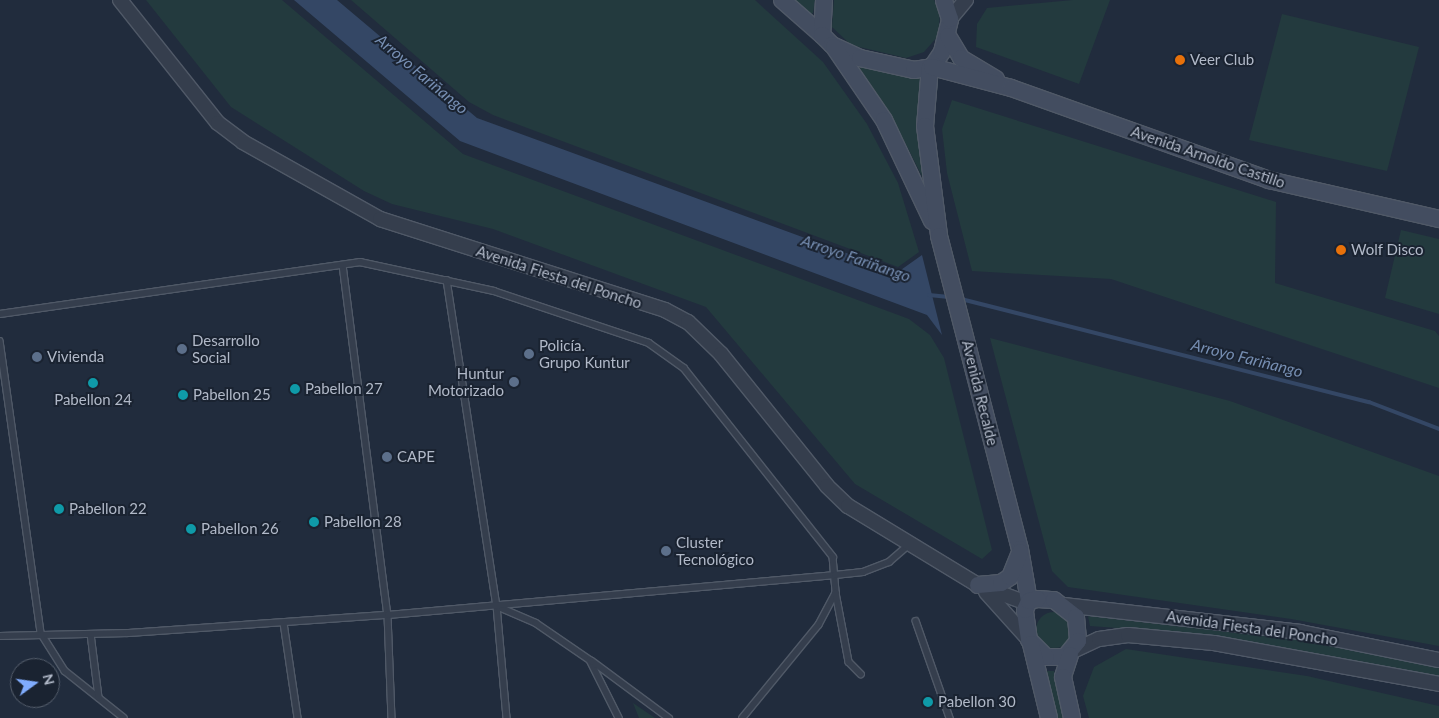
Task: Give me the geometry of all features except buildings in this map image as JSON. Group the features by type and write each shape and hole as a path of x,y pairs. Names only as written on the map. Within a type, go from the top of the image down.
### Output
{"main road":[{"path":"782,0 827,40"},
{"path":"824,0 827,40"},
{"path":"931,67 948,36 950,19 944,0"},
{"name":"Avenida Arnoldo Castillo","path":"948,36 961,58 1011,88"},
{"name":"Avenida Arnoldo Castillo","path":"827,40 890,66 931,67 1011,88 1269,180 1439,219"},
{"name":"Avenida Recalde","path":"827,40 884,120 939,236"},
{"name":"Avenida Recalde","path":"931,67 925,126 939,236 1020,549 1028,602"},
{"path":"978,585 1001,583 1010,577 1020,549"},
{"name":"Avenida Recalde","path":"1020,549 1059,603"},
{"path":"1049,718 1030,642 1028,602 1059,603 1079,623 1073,652 1063,676 1072,718"},
{"path":"1030,642 1053,659 1073,652"}],"street":[{"name":"Avenida Fiesta del Poncho","path":"120,0 218,123 347,204 408,228 665,310 688,322 721,354 827,486 848,506 978,585 1028,602"},
{"path":"950,19 966,0"},
{"name":"Avenida Fiesta del Poncho","path":"978,585 1030,642"},
{"name":"Avenida Fiesta del Poncho","path":"1059,603 1291,631 1439,660"},
{"name":"Avenida Fiesta del Poncho","path":"1073,652 1099,638 1128,635 1214,643 1439,684"}],"lane":[{"path":"0,314 360,262 503,294 667,353 684,368 823,539 833,557 836,593 849,662 861,674"},
{"path":"343,265 388,615 392,718"},
{"path":"447,280 497,606 507,718"},
{"path":"0,341 41,633 65,671 124,718"},
{"path":"0,636 41,633 92,634 284,623 497,606 835,575 863,572 889,562 911,544"},
{"path":"743,718 819,625 836,593"},
{"path":"497,606 536,623 669,718"},
{"path":"916,621 950,718"},
{"path":"284,623 298,718"},
{"path":"92,634 99,697"},
{"path":"590,660 620,718"}],"green space":[{"path":"146,0 282,0 463,154 909,319 930,335 944,358 992,550 982,559 855,484 706,307 493,229 392,204 364,191 231,107"},
{"path":"351,0 755,0 823,62 867,124 898,183 919,252 898,267 493,115 469,102"},
{"path":"794,0 815,0 813,13 810,14"},
{"path":"834,0 934,0 940,13 938,36 924,52 906,58 851,45 832,27"},
{"path":"1073,0 1110,0 1079,84 976,47 977,24 987,8"},
{"path":"1282,14 1419,47 1387,171 1249,140"},
{"path":"857,64 922,78 917,117 925,182 892,117"},
{"path":"952,100 1276,202 1275,283 1435,331 1439,336 1439,388 1111,279 972,271 947,173 942,129"},
{"path":"1401,230 1439,239 1439,314 1385,298"},
{"path":"990,338 1230,401 1439,476 1439,646 1291,619 1068,587 1052,571"},
{"path":"1054,612 1061,613 1067,617 1071,623 1071,637 1067,643 1061,647 1054,648 1047,647 1041,643 1037,637 1036,630 1037,623 1041,617 1047,613"},
{"path":"1088,616 1298,640 1439,668 1439,676 1214,635 1090,626"},
{"path":"1126,649 1307,676 1439,706 1439,718 1089,718 1083,696 1094,667"},
{"path":"1047,671 1054,671 1065,718 1058,718"},
{"path":"633,703 655,718 639,718"}],"water":[{"path":"294,0 337,0 477,118 898,272 922,255 942,335 927,315 460,141"}],"waterway":[{"name":"Arroyo Fariñango","path":"929,295 949,297"},
{"name":"Arroyo Fariñango","path":"961,299 1369,402 1439,429"}],"place":[{"name":"Veer Club","path":"1180,60"},
{"name":"Wolf Disco","path":"1341,250"},
{"name":"Desarrollo Social","path":"182,349"},
{"name":"Policía. Grupo Kuntur","path":"529,354"},
{"name":"Vivienda","path":"37,357"},
{"name":"Huntur Motorizado","path":"514,382"},
{"name":"Pabellon 24","path":"93,383"},
{"name":"Pabellon 27","path":"295,389"},
{"name":"Pabellon 25","path":"183,395"},
{"name":"CAPE","path":"387,457"},
{"name":"Pabellon 22","path":"59,509"},
{"name":"Pabellon 28","path":"314,522"},
{"name":"Pabellon 26","path":"191,529"},
{"name":"Cluster Tecnológico","path":"666,551"},
{"name":"Pabellon 30","path":"928,702"}]}
